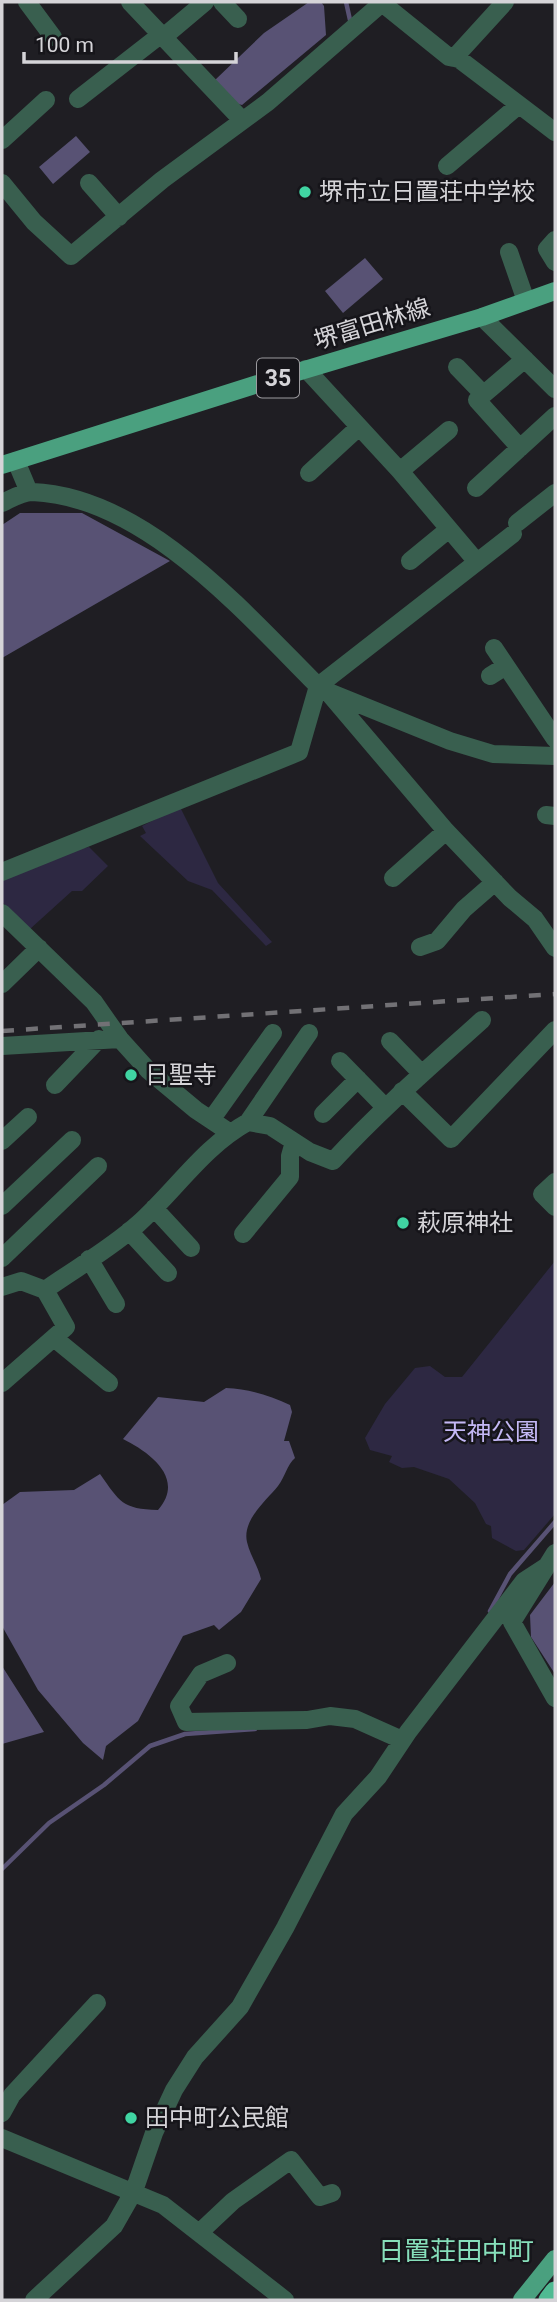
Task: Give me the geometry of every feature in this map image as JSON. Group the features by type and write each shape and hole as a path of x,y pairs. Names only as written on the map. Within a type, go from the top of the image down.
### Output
{"highway":[{"path":"549,2300 555,2292"}],"main road":[{"name":"堺富田林線","path":"9,463 306,369 482,317 555,290"},
{"path":"522,2300 555,2259"}],"street":[{"path":"27,2 53,37"},
{"path":"130,2 159,36 242,120"},
{"path":"78,99 159,36 167,34 205,2"},
{"path":"222,2 237,19"},
{"path":"2,183 34,222 71,256 162,180 268,102 383,2 449,57 555,132"},
{"path":"454,58 505,2"},
{"path":"2,140 46,100"},
{"path":"453,156 519,106"},
{"path":"89,183 118,216"},
{"path":"555,240 547,248 555,261"},
{"path":"509,252 526,301"},
{"path":"482,317 555,389"},
{"path":"520,448 477,400 525,359"},
{"path":"457,367 483,394"},
{"path":"306,369 400,471 477,562"},
{"path":"476,488 555,416"},
{"path":"309,473 359,427"},
{"path":"400,471 449,430"},
{"path":"9,463 29,492"},
{"path":"2,503 29,492 68,496 118,516 177,552 322,688 446,831 535,919 555,948"},
{"path":"2,872 299,752 322,688 477,562 555,493"},
{"path":"410,561 449,529"},
{"path":"494,648 555,739"},
{"path":"490,676 506,666"},
{"path":"322,688 450,741 493,754 555,756"},
{"path":"393,878 446,831"},
{"path":"420,947 437,941 464,909 495,882"},
{"path":"2,913 94,1002 120,1039 166,1087 229,1132"},
{"path":"2,984 39,948"},
{"path":"248,1122 270,1126 310,1152 333,1161 385,1107 482,1020"},
{"path":"402,1091 450,1139 555,1030"},
{"path":"46,1290 129,1230 229,1132 248,1122 309,1032"},
{"path":"211,1120 273,1033"},
{"path":"2,1046 120,1039"},
{"path":"55,1084 99,1040"},
{"path":"390,1041 422,1073"},
{"path":"340,1061 385,1107"},
{"path":"323,1114 358,1079"},
{"path":"2,1141 28,1117"},
{"path":"2,1206 72,1140"},
{"path":"243,1234 272,1211 290,1177 290,1156 294,1142"},
{"path":"2,1383 66,1327 46,1290 21,1281 2,1259 98,1166"},
{"path":"555,1182 542,1194 555,1207"},
{"path":"154,1208 191,1248"},
{"path":"129,1230 168,1273"},
{"path":"89,1259 116,1304"},
{"path":"2,1287 21,1281"},
{"path":"54,1338 109,1383"},
{"path":"551,1559 512,1622 555,1698"},
{"path":"34,2300 114,2226 134,2191 154,2133 174,2090 195,2057 240,2007 285,1928 344,1814 378,1777 402,1740 524,1581 551,1559"},
{"path":"227,1663 201,1674 179,1706 186,1722 307,1720 330,1716 355,1719 402,1740"},
{"path":"2,2113 12,2095 97,2003"},
{"path":"2,2138 163,2205 285,2300"},
{"path":"198,2233 233,2201 291,2160 320,2197 332,2193"}],"green space":[{"path":"180,807 218,883 272,942 266,946 212,890 188,881 140,836 146,833 142,826"},
{"path":"89,847 108,866 82,891 72,891 30,929 2,902 2,877 65,852"},
{"name":"天神公園","path":"555,1261 555,1514 524,1550 516,1551 492,1538 491,1526 486,1524 475,1503 449,1479 414,1467 402,1468 389,1462 392,1456 370,1450 365,1438 385,1404 415,1368 430,1366 445,1377 462,1377"}],"shaded area":[{"path":"309,2 321,2 324,6 326,35 242,105 238,104 215,80 264,33"},
{"path":"76,136 90,152 53,184 39,167"},
{"path":"365,258 383,279 343,313 325,291"},
{"path":"20,513 82,513 170,561 2,658 2,525"},
{"path":"226,1388 251,1391 274,1398 290,1405 292,1412 284,1441 289,1441 295,1458 278,1486 251,1519 246,1534 248,1547 261,1579 241,1612 219,1630 214,1625 183,1636 138,1721 106,1746 103,1760 83,1743 38,1690 2,1626 2,1505 20,1492 74,1490 100,1474 112,1491 129,1506 158,1510 166,1498 166,1477 153,1459 123,1439 158,1397 204,1402"},
{"path":"555,1582 555,1674 531,1637 530,1615"},
{"path":"2,1666 44,1732 2,1744"}],"waterway":[{"path":"346,2 350,20"},
{"path":"490,1611 510,1574 555,1522"},
{"path":"2,1869 49,1823 104,1785 150,1746 185,1734 255,1729"}],"railway":[{"path":"2,1031 555,994"}],"place":[{"name":"堺市立日置荘中学校","path":"305,192"},
{"name":"日聖寺","path":"131,1075"},
{"name":"萩原神社","path":"403,1223"},
{"name":"田中町公民館","path":"131,2118"}],"district":[{"name":"日置荘田中町","path":"456,2251"}]}
